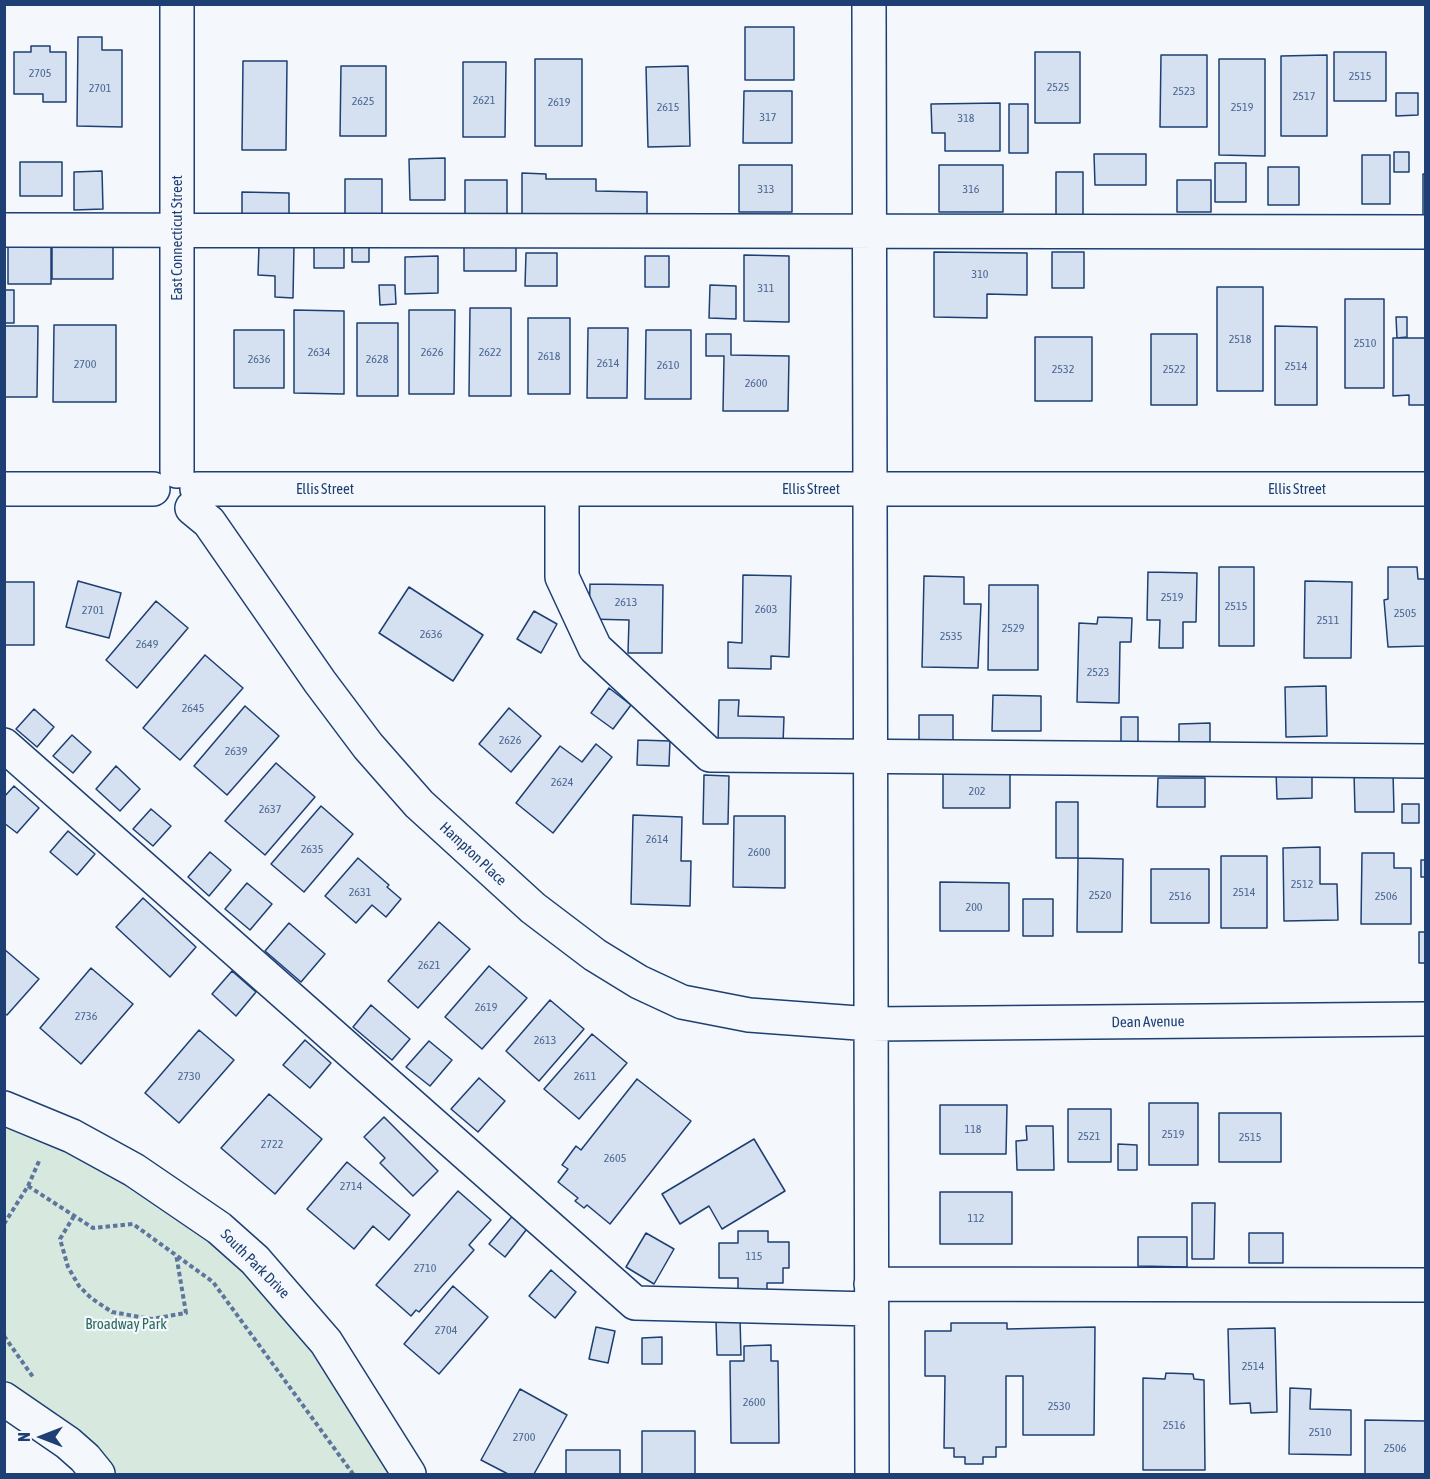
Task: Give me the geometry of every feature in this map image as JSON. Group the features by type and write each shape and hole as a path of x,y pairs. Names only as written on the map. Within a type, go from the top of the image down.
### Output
{"street":[{"name":"East Connecticut Street","path":"177,4 180,489"},
{"path":"869,4 872,1474"},
{"path":"4,230 1425,232"},
{"name":"Ellis Street","path":"4,489 1425,489"},
{"name":"Hampton Place","path":"180,489 209,522 320,682 368,746 419,804 533,908 595,955 639,982 682,1002 749,1015 871,1024"},
{"path":"562,489 562,577 595,648 710,755 1425,761"},
{"path":"4,745 635,1303 1425,1285"},
{"name":"Dean Avenue","path":"871,1024 1425,1019"},
{"name":"South Park Drive","path":"4,1108 72,1136 134,1170 219,1228 255,1260 326,1342 409,1474"},
{"path":"4,1400 68,1443 98,1474"}],"path":[{"path":"4,1224 28,1186 42,1154"},
{"path":"28,1186 93,1228 133,1224 213,1282 234,1307 353,1474"},
{"path":"74,1216 60,1239 68,1267 79,1286 91,1298 112,1312 152,1319 186,1313 176,1254"}],"green space":[{"name":"Broadway Park","path":"4,1126 66,1151 140,1193 210,1240 250,1274 304,1337 392,1474 114,1474 107,1464 5,1383"}],"building":[{"path":"745,27 794,27 794,80 745,80"},
{"path":"78,37 102,37 102,50 122,50 122,127 77,126"},
{"path":"31,46 50,46 50,52 66,52 66,102 43,102 43,94 14,94 14,52 31,52"},
{"path":"1035,52 1080,52 1080,123 1035,123"},
{"path":"1334,52 1386,52 1386,101 1334,101"},
{"path":"1161,55 1207,55 1207,127 1160,127"},
{"path":"1327,55 1327,136 1281,136 1281,56"},
{"path":"535,59 582,59 582,146 535,146"},
{"path":"1219,59 1265,59 1265,156 1219,155"},
{"path":"243,61 287,61 286,150 242,150"},
{"path":"463,62 506,62 505,137 463,137"},
{"path":"341,66 386,66 386,136 340,136"},
{"path":"688,66 690,146 648,147 646,67"},
{"path":"744,91 792,91 792,143 743,143"},
{"path":"1396,93 1418,93 1418,115 1396,116"},
{"path":"1000,103 1000,151 945,151 945,133 932,133 931,104"},
{"path":"1009,104 1028,104 1028,153 1009,153"},
{"path":"1394,152 1409,152 1409,172 1394,172"},
{"path":"1094,154 1146,154 1146,185 1095,185"},
{"path":"1362,155 1390,155 1390,204 1362,204"},
{"path":"445,158 445,200 410,200 409,159"},
{"path":"20,162 62,162 62,196 20,196"},
{"path":"1215,163 1246,163 1246,202 1215,202"},
{"path":"739,165 792,165 792,212 739,212"},
{"path":"939,165 1003,165 1003,212 939,212"},
{"path":"1268,167 1299,167 1299,205 1268,205"},
{"path":"102,171 103,209 74,210 74,172"},
{"path":"1056,172 1083,172 1083,220 1056,220"},
{"path":"522,173 546,174 546,179 596,179 596,191 647,192 647,219 522,218"},
{"path":"1423,174 1426,174 1426,215 1423,215"},
{"path":"345,179 382,179 382,216 345,216"},
{"path":"465,180 507,180 507,217 465,217"},
{"path":"1177,180 1211,180 1211,212 1177,212"},
{"path":"242,192 289,193 289,218 242,218"},
{"path":"352,239 369,239 369,262 352,262"},
{"path":"464,241 516,241 516,271 464,271"},
{"path":"314,243 344,243 344,268 314,268"},
{"path":"8,244 51,244 51,284 8,284"},
{"path":"52,245 113,245 113,279 52,279"},
{"path":"259,245 294,245 293,298 275,297 275,276 258,275"},
{"path":"934,252 1027,253 1027,295 987,294 987,318 934,317"},
{"path":"1052,252 1084,252 1084,288 1052,288"},
{"path":"526,253 557,253 557,286 525,286"},
{"path":"744,255 789,256 789,322 744,321"},
{"path":"438,256 438,293 405,294 405,257"},
{"path":"645,256 669,256 669,287 645,287"},
{"path":"379,285 395,285 396,304 380,305"},
{"path":"710,285 736,286 736,319 709,318"},
{"path":"1217,287 1263,287 1263,391 1217,391"},
{"path":"4,290 14,290 14,323 4,323"},
{"path":"1345,299 1384,299 1384,388 1345,388"},
{"path":"470,308 511,308 511,396 469,396"},
{"path":"294,310 344,311 344,394 294,393"},
{"path":"409,310 455,310 454,394 409,394"},
{"path":"1396,317 1407,317 1407,337 1397,338"},
{"path":"528,318 570,318 570,394 528,394"},
{"path":"357,323 398,323 398,396 357,396"},
{"path":"54,325 116,325 116,402 53,402"},
{"path":"4,326 38,326 37,397 4,397"},
{"path":"1275,326 1317,327 1317,405 1275,405"},
{"path":"588,328 628,328 627,398 587,398"},
{"path":"234,330 284,330 284,388 234,388"},
{"path":"646,330 691,330 691,399 645,399"},
{"path":"706,334 731,334 731,355 789,356 788,411 723,411 724,356 706,356"},
{"path":"1151,334 1197,334 1197,405 1151,405"},
{"path":"1035,337 1092,337 1092,401 1035,401"},
{"path":"1393,338 1426,338 1426,405 1409,405 1409,395 1393,396"},
{"path":"1219,567 1254,567 1254,646 1219,646"},
{"path":"1388,567 1417,567 1418,579 1426,579 1426,646 1388,647 1384,600 1388,599"},
{"path":"1148,572 1197,573 1196,622 1183,622 1183,648 1159,648 1160,620 1147,620"},
{"path":"743,575 791,576 789,657 771,656 771,669 728,668 728,642 742,643"},
{"path":"924,576 964,577 964,604 981,604 978,668 922,667"},
{"path":"78,581 121,593 109,638 66,627"},
{"path":"1305,581 1352,582 1351,658 1304,658"},
{"path":"4,582 34,582 34,645 4,645"},
{"path":"590,584 663,585 662,653 628,653 629,620 589,619"},
{"path":"989,585 1038,585 1038,670 988,670"},
{"path":"409,587 483,635 453,681 379,633"},
{"path":"156,601 188,628 137,688 106,660"},
{"path":"534,611 557,624 541,653 517,639"},
{"path":"1098,617 1132,618 1131,642 1120,642 1119,703 1077,702 1079,623 1097,624"},
{"path":"205,655 243,688 180,760 143,728"},
{"path":"1326,686 1327,736 1286,737 1285,687"},
{"path":"609,688 631,705 613,729 591,713"},
{"path":"993,695 1041,696 1041,731 992,731"},
{"path":"719,700 739,700 738,716 784,717 783,744 718,743"},
{"path":"245,706 279,736 227,795 194,766"},
{"path":"509,708 541,736 511,772 479,744"},
{"path":"34,709 54,727 37,747 16,729"},
{"path":"919,715 953,715 953,744 919,744"},
{"path":"1121,717 1138,717 1138,742 1121,742"},
{"path":"1210,723 1210,742 1179,743 1179,724"},
{"path":"72,735 91,752 73,773 53,756"},
{"path":"638,740 670,741 669,766 637,765"},
{"path":"596,744 612,757 553,833 516,803 560,746 582,762"},
{"path":"276,763 315,797 265,855 225,821"},
{"path":"116,766 140,789 120,811 96,789"},
{"path":"1312,770 1312,798 1277,799 1276,771"},
{"path":"1393,772 1394,812 1355,812 1354,773"},
{"path":"943,773 1010,773 1010,808 943,808"},
{"path":"704,775 729,776 728,824 703,824"},
{"path":"1158,778 1205,778 1205,807 1157,807"},
{"path":"14,786 39,808 17,833 4,823 4,797"},
{"path":"1056,802 1078,802 1078,858 1056,858"},
{"path":"1402,804 1419,804 1419,823 1402,823"},
{"path":"321,806 353,834 304,892 271,864"},
{"path":"151,809 171,826 153,846 133,829"},
{"path":"633,815 682,817 681,861 691,861 690,906 631,904"},
{"path":"734,816 785,816 785,888 733,887"},
{"path":"68,831 95,854 77,875 50,852"},
{"path":"1320,847 1320,884 1337,884 1338,920 1284,921 1283,848"},
{"path":"210,852 231,870 209,896 188,877"},
{"path":"1362,853 1394,853 1394,868 1411,868 1411,924 1361,924"},
{"path":"1221,856 1267,856 1267,928 1221,928"},
{"path":"358,858 389,885 387,887 401,899 386,917 372,905 356,923 325,896"},
{"path":"1078,858 1123,859 1122,932 1077,932"},
{"path":"1421,860 1426,860 1426,877 1421,877"},
{"path":"1151,869 1209,869 1209,923 1151,923"},
{"path":"940,882 1009,883 1009,931 940,931"},
{"path":"247,883 272,904 250,930 225,909"},
{"path":"143,898 196,947 170,977 116,927"},
{"path":"1023,899 1053,899 1053,936 1023,936"},
{"path":"439,922 470,949 418,1008 388,981"},
{"path":"289,923 325,954 301,982 265,951"},
{"path":"1419,932 1426,932 1426,963 1419,963"},
{"path":"4,949 39,979 7,1015 4,1013"},
{"path":"489,966 527,998 482,1049 445,1017"},
{"path":"91,968 133,1004 81,1064 40,1028"},
{"path":"232,971 256,992 236,1016 212,994"},
{"path":"550,1000 584,1029 539,1081 506,1051"},
{"path":"371,1005 410,1039 392,1060 353,1027"},
{"path":"199,1030 234,1060 179,1123 145,1093"},
{"path":"592,1034 627,1063 579,1119 544,1089"},
{"path":"305,1040 331,1063 310,1088 283,1065"},
{"path":"429,1041 452,1060 430,1086 406,1067"},
{"path":"479,1078 505,1101 478,1132 451,1109"},
{"path":"637,1079 691,1121 610,1224 587,1205 584,1208 575,1201 578,1198 558,1182 568,1169 562,1165 576,1146 581,1150"},
{"path":"269,1094 322,1139 275,1194 221,1148"},
{"path":"1149,1103 1198,1103 1198,1165 1149,1165"},
{"path":"940,1105 1007,1105 1006,1154 940,1154"},
{"path":"1068,1109 1111,1109 1111,1162 1068,1162"},
{"path":"1219,1113 1281,1113 1281,1162 1219,1162"},
{"path":"384,1117 438,1171 413,1196 380,1163 385,1158 364,1137"},
{"path":"1026,1126 1053,1126 1054,1170 1017,1170 1016,1141 1027,1140"},
{"path":"754,1139 785,1191 722,1229 709,1206 680,1224 662,1194"},
{"path":"1118,1144 1137,1145 1137,1170 1118,1170"},
{"path":"347,1162 410,1215 389,1240 373,1226 354,1249 307,1209"},
{"path":"458,1191 491,1220 469,1245 474,1250 419,1312 416,1310 411,1316 376,1285"},
{"path":"940,1192 1012,1192 1012,1244 940,1244"},
{"path":"1192,1203 1215,1203 1214,1259 1192,1259"},
{"path":"515,1213 530,1225 505,1257 489,1244"},
{"path":"738,1231 768,1231 768,1242 789,1242 789,1268 783,1268 783,1283 767,1283 767,1291 738,1291 738,1278 719,1278 719,1243 738,1243"},
{"path":"646,1233 674,1249 654,1284 626,1267"},
{"path":"1249,1233 1283,1233 1283,1263 1249,1263"},
{"path":"1138,1237 1187,1237 1187,1267 1138,1266"},
{"path":"551,1270 576,1292 555,1318 529,1296"},
{"path":"453,1286 488,1317 439,1374 404,1344"},
{"path":"740,1319 741,1355 717,1355 716,1320"},
{"path":"951,1323 1007,1323 1007,1329 1095,1327 1094,1435 1023,1435 1023,1376 1006,1376 1006,1447 996,1447 996,1457 983,1457 983,1464 965,1464 965,1457 954,1457 954,1448 944,1448 945,1376 925,1376 925,1331 951,1331"},
{"path":"596,1327 615,1331 608,1363 589,1359"},
{"path":"1275,1328 1277,1412 1251,1413 1250,1403 1230,1404 1228,1329"},
{"path":"662,1337 662,1364 642,1364 642,1338"},
{"path":"771,1345 771,1361 778,1361 779,1443 731,1443 730,1361 744,1361 744,1346"},
{"path":"1166,1373 1193,1374 1194,1379 1204,1380 1205,1470 1143,1470 1143,1378 1165,1379"},
{"path":"1290,1388 1311,1389 1310,1409 1351,1410 1351,1455 1289,1454"},
{"path":"520,1389 567,1415 534,1474 508,1474 481,1460"},
{"path":"1365,1420 1426,1421 1426,1474 1365,1474"},
{"path":"642,1431 695,1431 695,1474 642,1474"},
{"path":"566,1450 620,1450 620,1474 566,1474"}]}
